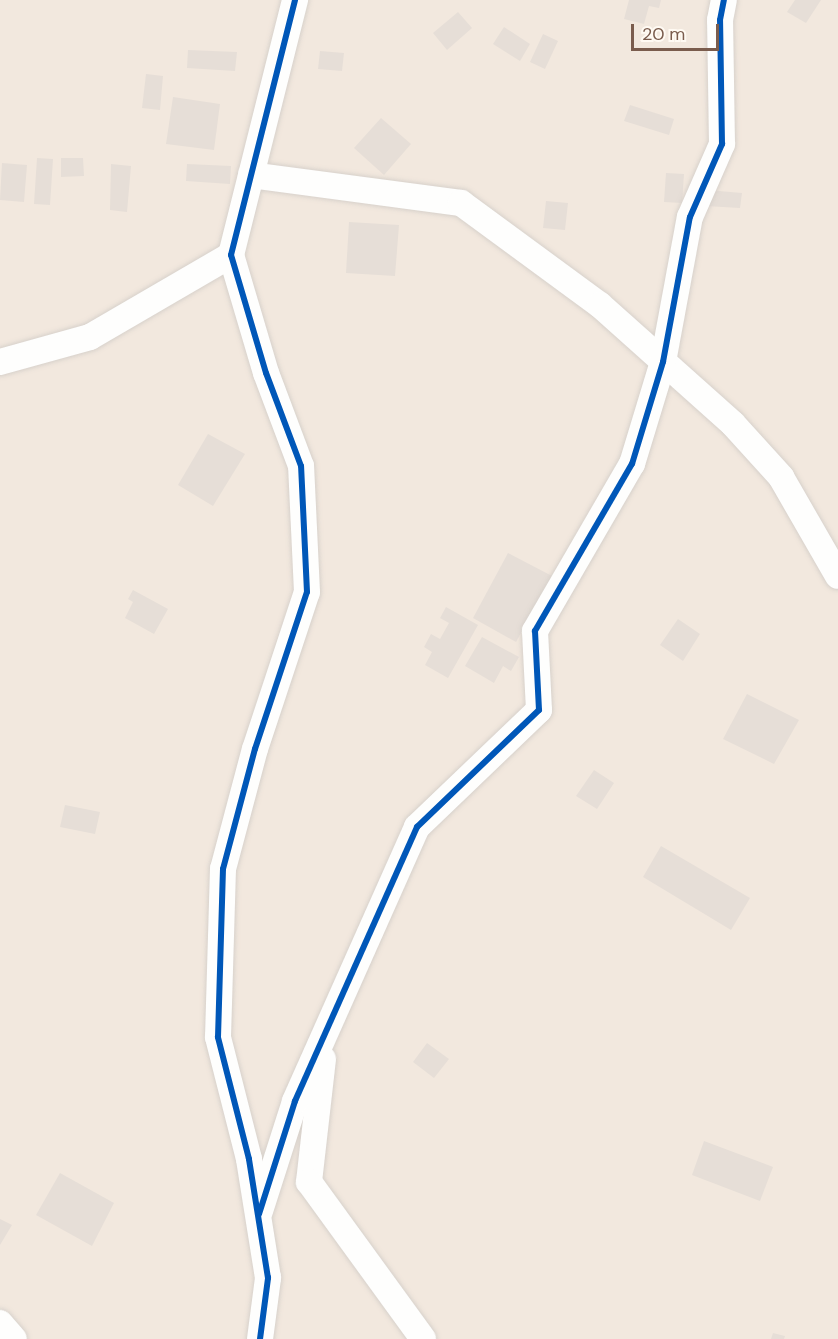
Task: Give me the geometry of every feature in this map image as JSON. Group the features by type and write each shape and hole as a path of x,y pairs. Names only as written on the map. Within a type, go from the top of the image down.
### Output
{"street":[{"path":"260,1339 268,1278 249,1159 218,1037 223,869 255,749 307,592 301,466 266,373 231,255 295,0"},
{"path":"259,1217 295,1101 324,1042 417,827 538,710 535,631 632,464 663,362 690,217 722,144 720,20 724,0"},
{"path":"251,174 461,203 600,305 733,424 782,477 838,576"},
{"path":"0,362 90,337 231,255"},
{"path":"324,1042 309,1182 423,1339"},
{"path":"0,1323 14,1339"}],"shaded area":[{"path":"0,0 838,0 838,1339 0,1339"}],"building":[{"path":"629,0 661,0 659,8 649,6 644,24 624,19"},
{"path":"795,0 821,0 806,23 787,12"},
{"path":"458,12 472,28 447,50 433,33"},
{"path":"504,27 530,44 520,61 493,44"},
{"path":"543,34 558,41 545,69 530,62"},
{"path":"188,50 237,52 235,71 187,68"},
{"path":"320,51 344,53 342,71 318,69"},
{"path":"146,74 163,76 160,110 142,108"},
{"path":"173,97 220,104 214,150 166,144"},
{"path":"630,105 674,119 669,135 624,121"},
{"path":"381,118 411,144 384,175 354,148"},
{"path":"37,158 53,159 50,205 34,204"},
{"path":"61,158 83,158 84,176 61,177"},
{"path":"2,163 27,165 24,202 0,200"},
{"path":"111,164 131,166 127,212 110,210"},
{"path":"187,164 231,166 230,184 186,181"},
{"path":"666,173 684,174 682,203 664,202"},
{"path":"707,190 742,193 740,208 706,206"},
{"path":"546,201 568,203 565,230 543,228"},
{"path":"349,222 399,225 395,276 346,273"},
{"path":"208,434 245,454 213,506 178,485"},
{"path":"508,553 552,576 516,642 473,618"},
{"path":"133,590 168,609 154,634 125,618 133,602 128,599"},
{"path":"446,607 478,625 448,678 425,665 432,652 424,647 431,634 440,639 449,623 440,618"},
{"path":"678,619 700,634 683,661 660,645"},
{"path":"482,637 519,657 511,671 503,666 494,683 465,666"},
{"path":"747,694 799,720 774,764 723,739"},
{"path":"594,770 614,783 597,809 576,796"},
{"path":"65,805 100,812 95,834 60,827"},
{"path":"661,846 750,898 731,930 643,877"},
{"path":"427,1043 449,1059 434,1078 413,1062"},
{"path":"704,1141 773,1167 760,1201 692,1175"},
{"path":"60,1173 114,1203 92,1246 36,1215"},
{"path":"0,1219 12,1225 0,1245"},
{"path":"773,1333 785,1336 784,1339 771,1339"}],"cycle path":[{"path":"260,1339 268,1278 249,1159 218,1037 223,869 255,749 307,592 301,466 266,373 231,255 295,0"},
{"path":"259,1214 295,1101 417,827 539,710 535,631 632,464 663,362 690,217 722,144 720,20 724,0"}]}
